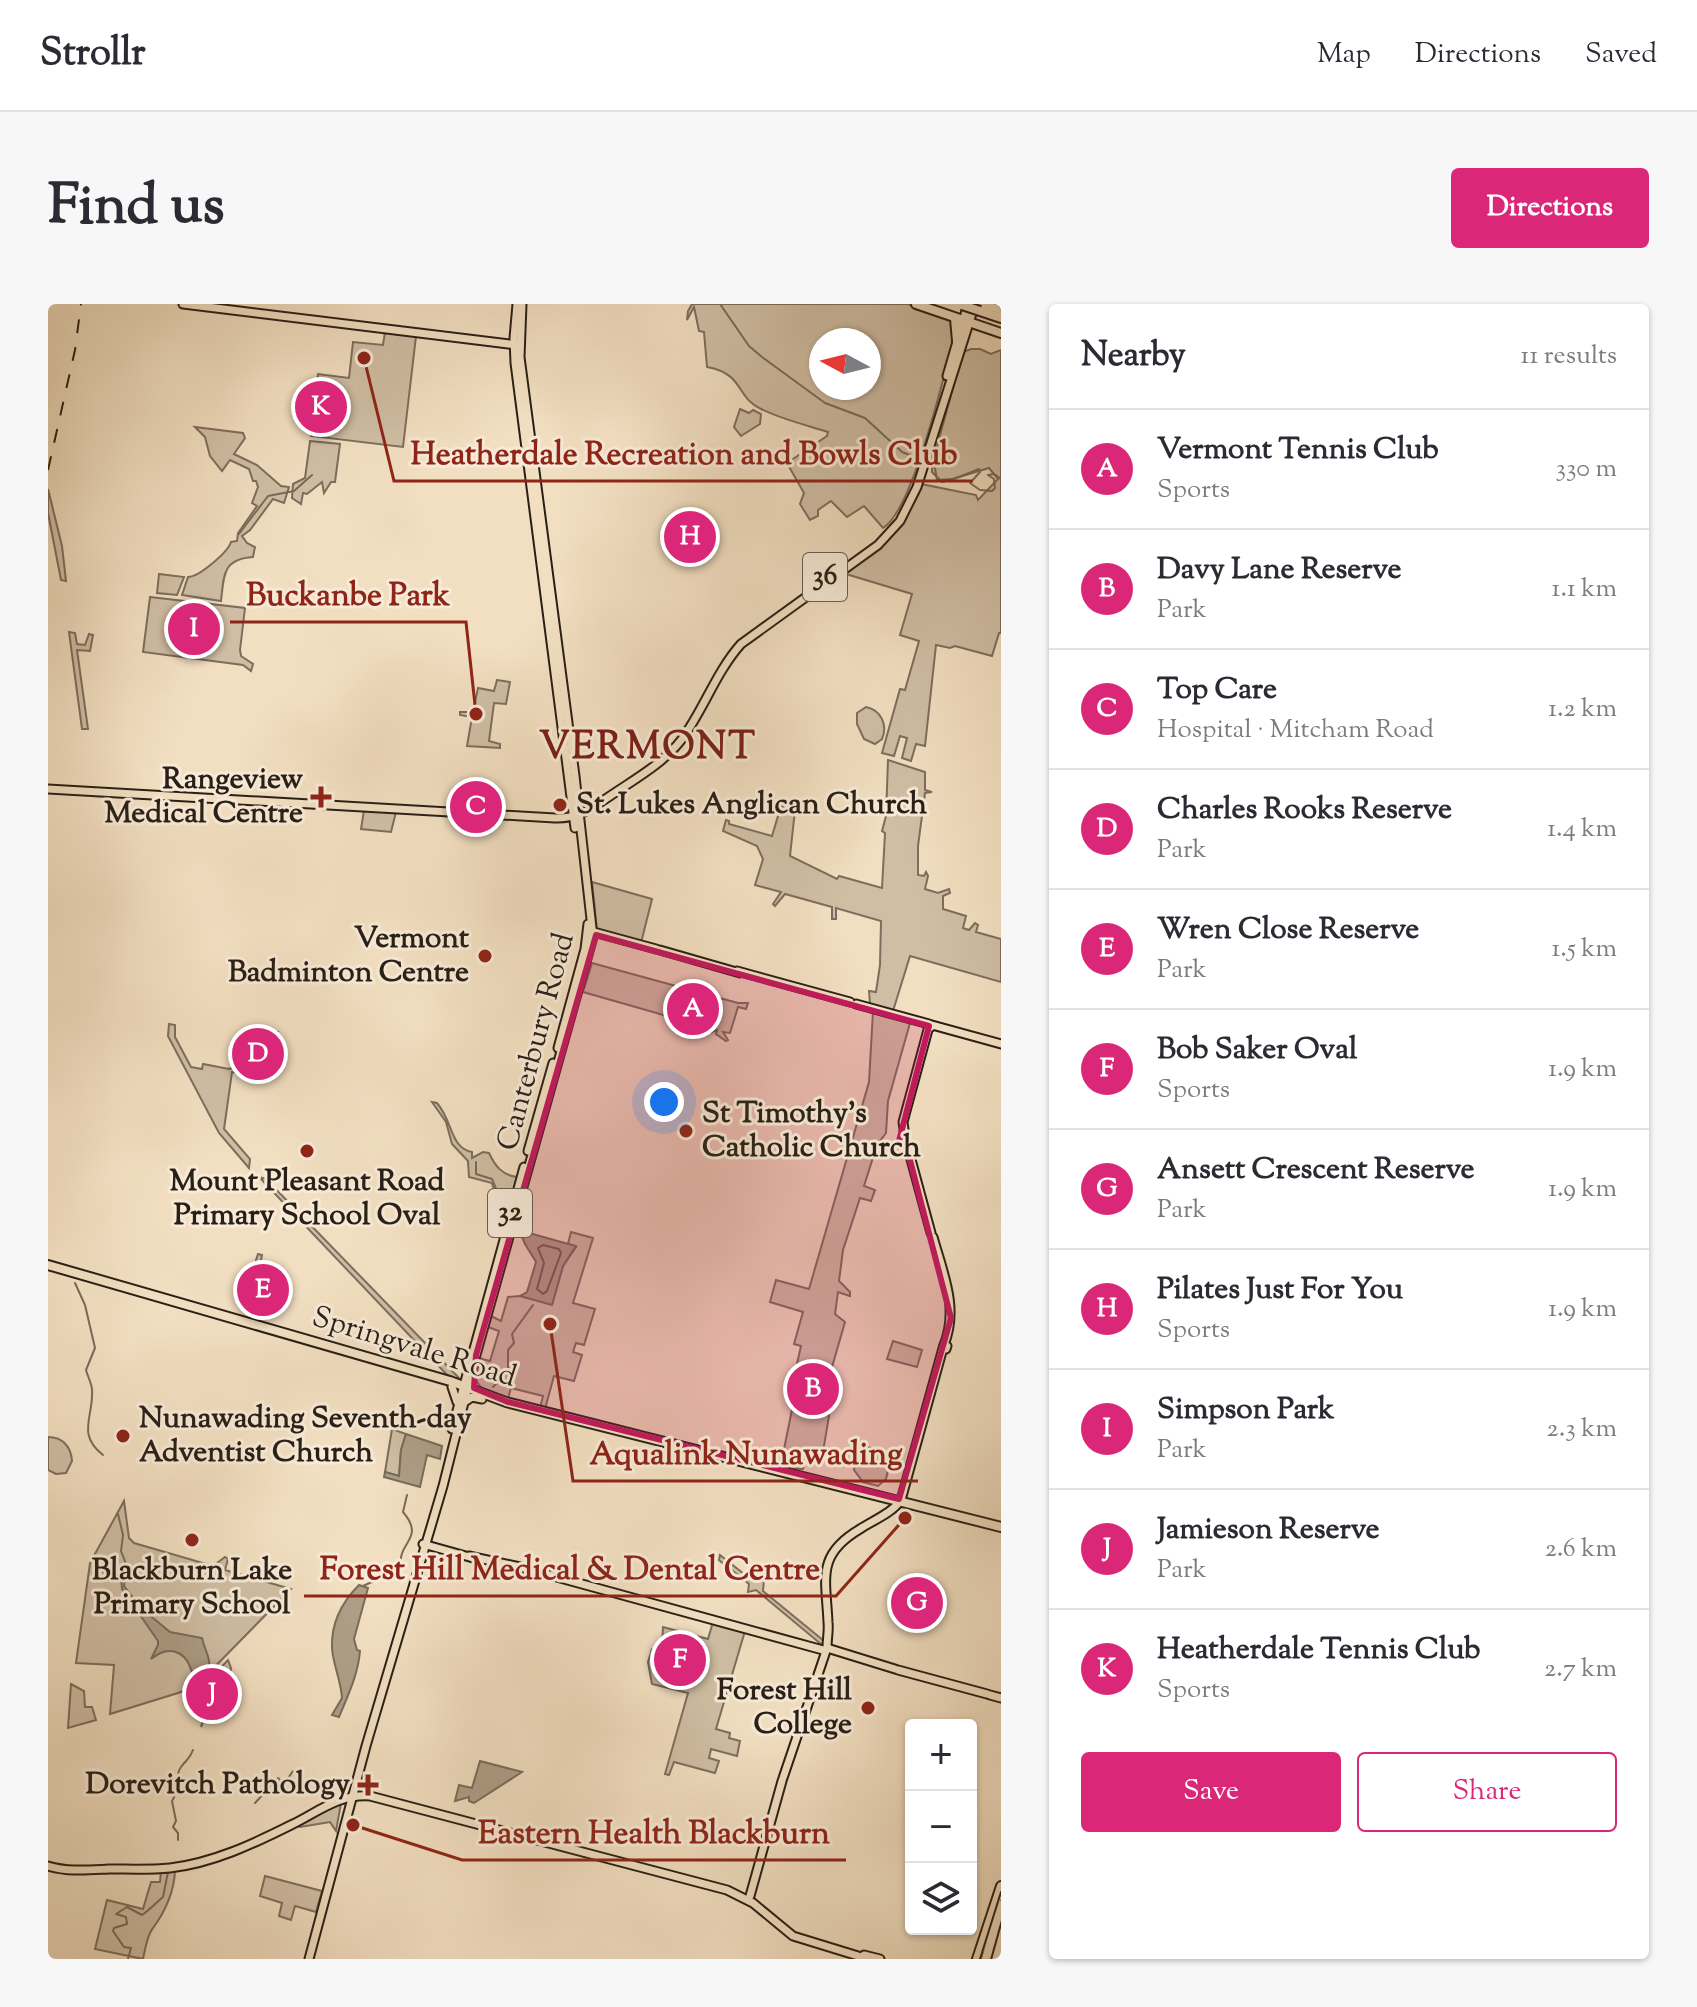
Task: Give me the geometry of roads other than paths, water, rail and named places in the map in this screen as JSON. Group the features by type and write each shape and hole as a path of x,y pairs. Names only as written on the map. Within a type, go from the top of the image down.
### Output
{"highway":[{"path":"916,304 971,329 1001,333"},
{"path":"960,304 1001,310"},
{"path":"979,306 1001,318"},
{"path":"957,341 963,324"},
{"name":"Springvale Road","path":"48,1268 574,1422 884,1501 899,1500"},
{"name":"Springvale Road","path":"574,1422 899,1500 1001,1530"},
{"path":"977,1959 1001,1886"},
{"path":"986,1959 1001,1905"},
{"path":"986,1931 991,1931 997,1918"}],"main road":[{"path":"183,304 513,343"},
{"name":"Canterbury Road","path":"520,304 513,343 578,800 577,815"},
{"name":"36","path":"48,789 555,818 577,815 654,763 679,737 737,642 826,580 890,530 908,498 923,460 968,304"},
{"name":"36","path":"963,324 979,306"},
{"name":"36","path":"941,404 957,341"},
{"name":"Canterbury Road","path":"353,1797 424,1545 460,1404 460,1387 469,1371 581,964 594,933 552,620"},
{"name":"36","path":"577,815 654,763"},
{"path":"578,800 588,807"},
{"path":"594,933 1001,1045"},
{"path":"749,1895 825,1649 828,1623 824,1587 831,1556 844,1539 887,1513 899,1500 945,1347 951,1303 905,1139 903,1122 930,1026"},
{"path":"469,1371 480,1395 460,1404 456,1392 460,1387 459,1381 469,1371"},
{"path":"884,1501 887,1513"},
{"path":"424,1545 897,1668 990,1696"},
{"name":"Canterbury Road","path":"307,1959 389,1664"},
{"path":"300,1818 353,1797 378,1794 729,1887 749,1895 793,1932 831,1947 880,1959"},
{"path":"48,1866 66,1870 177,1867 218,1858 338,1800 343,1803 353,1797"},
{"path":"749,1895 793,1936 868,1959"},
{"path":"827,1959 831,1947"}],"water":[{"path":"519,1215 522,1222 531,1224 529,1233 576,1246 563,1266 552,1305 520,1296 527,1292 536,1262 520,1232 515,1230"},
{"path":"406,1434 442,1446 440,1459 427,1455 420,1487 384,1477 385,1472 399,1476"},
{"path":"126,1564 124,1586 141,1608 170,1632 202,1638 209,1665 199,1681 193,1679 188,1663 179,1653 166,1651 151,1659 158,1641 122,1589 121,1577"},
{"path":"359,1585 368,1588 354,1639 360,1651 359,1660 339,1717 332,1715 342,1698 333,1654 333,1630 347,1598"},
{"path":"480,1761 522,1772 474,1803 469,1801 469,1797 455,1801 459,1785 472,1788"}],"waterway":[{"path":"720,304 749,346 762,357 825,403 865,418 902,452 922,460"},
{"path":"928,463 935,468 937,480 954,479 979,469 980,472 970,483 980,490 992,491 995,488 994,479 988,475 994,474 1001,479"},
{"path":"239,534 268,496 294,491 312,475"},
{"path":"476,1162 476,1174 492,1179 497,1191 505,1193 510,1200"},
{"path":"75,1283 85,1305 95,1348 86,1370 92,1389 88,1432 90,1440 103,1455"},
{"path":"493,1387 508,1371 508,1350 514,1343 512,1334 533,1305"},
{"path":"401,1566 412,1528 403,1512 407,1495"},
{"path":"118,1514 123,1535 121,1551 126,1564"},
{"path":"103,1572 121,1577"},
{"path":"363,1586 394,1572"},
{"path":"205,1710 218,1689 229,1680 229,1671"},
{"path":"178,1840 178,1833 173,1827 176,1821 172,1801 179,1771 193,1750"},
{"path":"255,1803 278,1778 284,1784 293,1771"},
{"path":"128,1959 131,1948 124,1947 113,1931 127,1924 126,1917 116,1914 127,1907 142,1915 147,1912 163,1897 168,1872"}],"tram line":[{"path":"980,1959 1001,1892"}],"railway":[{"path":"48,470 75,350 81,304"}],"place":[{"name":"Heatherdale Recreation and Bowls Club","path":"364,358"},
{"name":"Heatherdale Tennis Club","path":"321,407"},
{"name":"Pilates Just For You","path":"690,537"},
{"name":"Simpson Park","path":"194,629"},
{"name":"Buckanbe Park","path":"476,714"},
{"name":"Rangeview Medical Centre","path":"321,797"},
{"name":"St. Lukes Anglican Church","path":"560,805"},
{"name":"Top Care","path":"476,807"},
{"name":"Vermont Badminton Centre","path":"485,956"},
{"name":"Vermont Tennis Club","path":"693,1009"},
{"name":"Charles Rooks Reserve","path":"258,1054"},
{"name":"St Timothy's Catholic Church","path":"686,1131"},
{"name":"Mount Pleasant Road Primary School Oval","path":"307,1151"},
{"name":"Wren Close Reserve","path":"263,1290"},
{"name":"Aqualink Nunawading","path":"550,1324"},
{"name":"Davy Lane Reserve","path":"813,1389"},
{"name":"Nunawading Seventh-day Adventist Church","path":"123,1436"},
{"name":"Forest Hill Medical & Dental Centre","path":"905,1518"},
{"name":"Blackburn Lake Primary School","path":"192,1540"},
{"name":"Ansett Crescent Reserve","path":"917,1603"},
{"name":"Bob Saker Oval","path":"680,1660"},
{"name":"Jamieson Reserve","path":"212,1694"},
{"name":"Forest Hill College","path":"868,1708"},
{"name":"Dorevitch Pathology","path":"368,1785"},
{"name":"Eastern Health Blackburn","path":"353,1825"}],"district":[{"name":"VERMONT","path":"648,749"}]}
